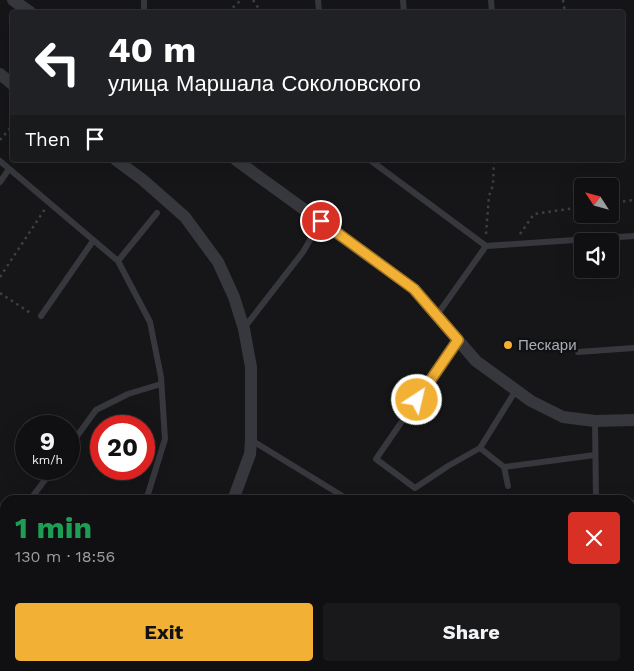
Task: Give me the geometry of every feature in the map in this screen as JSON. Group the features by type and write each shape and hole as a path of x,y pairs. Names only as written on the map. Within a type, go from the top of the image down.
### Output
{"street":[{"path":"13,0 27,10"},
{"path":"0,74 10,82"},
{"path":"119,162 143,180 185,217 218,262 234,296 244,329 251,367 250,454 235,495"},
{"path":"239,162 414,289 476,361 531,401 563,417 594,422 634,420"}],"lane":[{"path":"0,161 118,261 150,322 161,384 165,439 147,495"},
{"path":"373,162 486,246 634,236"},
{"path":"0,182 9,169"},
{"path":"118,261 157,213"},
{"path":"244,329 303,252 321,221"},
{"path":"42,316 94,240"},
{"path":"437,315 486,246"},
{"path":"458,340 376,459 415,488 480,448 516,390"},
{"path":"578,352 634,348"},
{"path":"80,432 96,410 128,394 161,384"},
{"path":"594,422 596,495"},
{"path":"251,440 341,495"},
{"path":"480,448 504,467 508,486"},
{"path":"504,467 595,455"},
{"path":"34,495 45,480"}],"path":[{"path":"230,10 241,0"},
{"path":"0,140 10,128"},
{"path":"486,246 488,196 493,185 494,162"},
{"path":"619,202 634,200"},
{"path":"0,277 49,203"},
{"path":"513,244 534,214 574,208"},
{"path":"0,292 33,315 42,316"}],"place":[{"name":"Пескари","path":"508,345"}],"route":[{"path":"321,221 414,289 458,340 417,400"}]}
